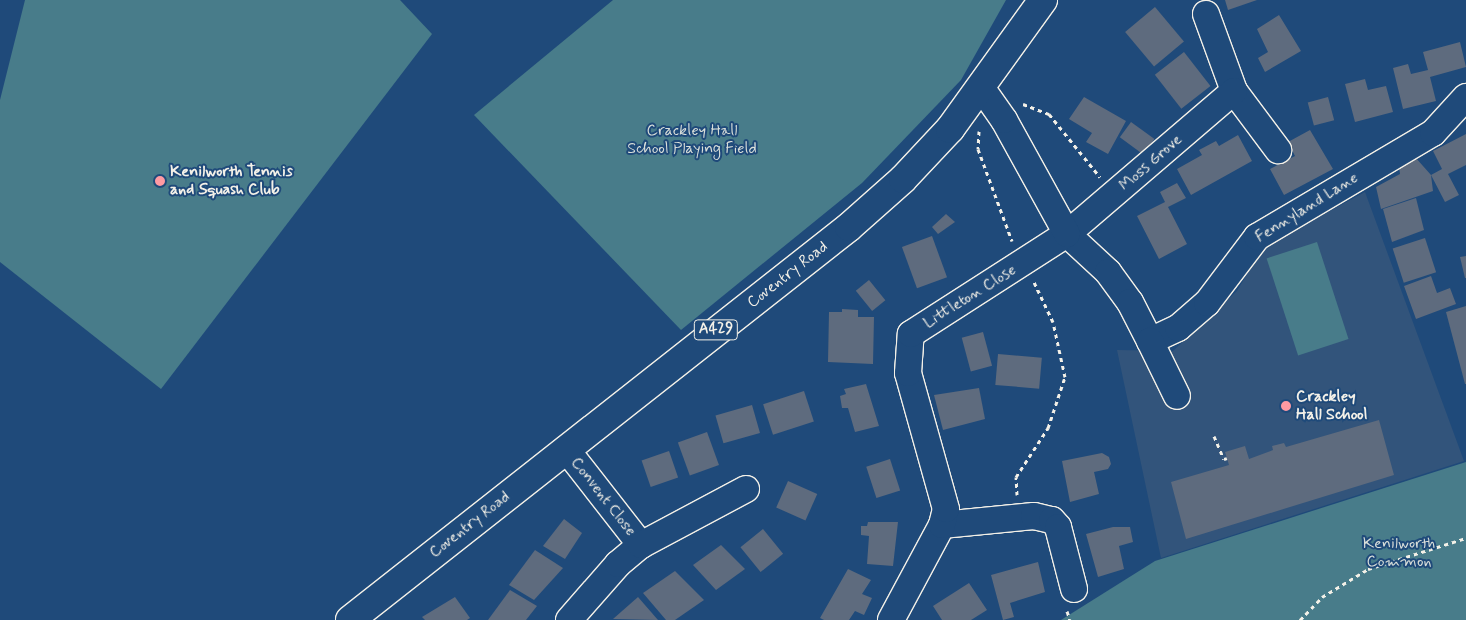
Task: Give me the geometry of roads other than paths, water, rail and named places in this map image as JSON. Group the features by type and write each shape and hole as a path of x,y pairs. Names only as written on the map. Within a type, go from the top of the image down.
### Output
{"main road":[{"name":"Coventry Road","path":"350,620 849,227 922,159 982,89 1043,0"}],"street":[{"path":"1206,14 1234,91 1278,150"},
{"path":"982,89 1004,120 1067,234 1108,272 1130,302 1177,396"},
{"name":"Moss Grove","path":"1067,234 1115,195 1234,91"},
{"name":"Fennyland Lane","path":"1150,341 1178,328 1206,303 1257,237 1433,133 1466,98"},
{"name":"Littleton Close","path":"891,620 942,525 946,509 908,373 911,334 1067,234"},
{"name":"Convent Close","path":"566,448 640,545"},
{"name":"Convent Close","path":"569,620 618,564 640,545 746,489"},
{"path":"942,525 1034,516 1052,520 1058,528 1069,596"}],"place":[{"name":"Kenilworth Tennis and Squash Club","path":"160,181"},
{"name":"Crackley Hall School","path":"1286,406"}],"park label":[{"name":"Crackley Hall School Playing Field","path":"692,140"},
{"name":"Kenilworth Common","path":"1399,553"}]}
